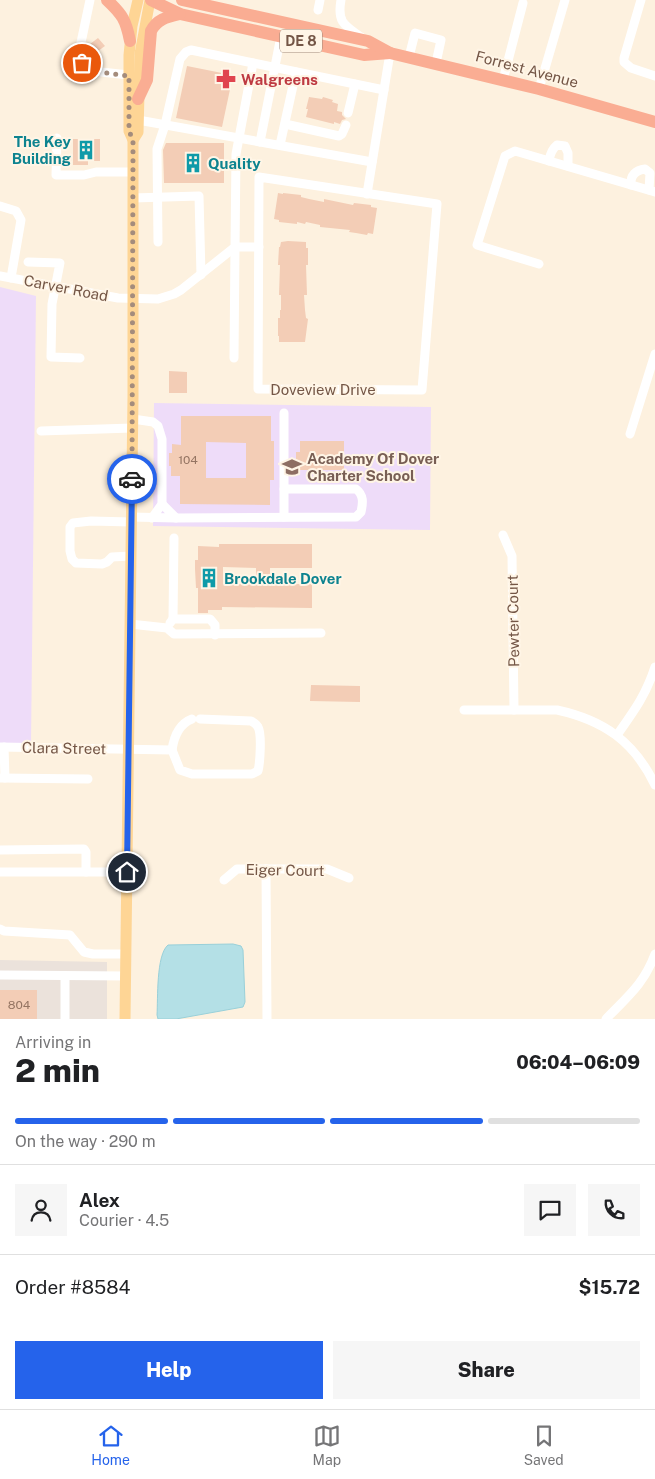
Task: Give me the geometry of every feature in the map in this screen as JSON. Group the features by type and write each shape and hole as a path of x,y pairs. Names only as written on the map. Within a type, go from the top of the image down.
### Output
{"highway":[{"path":"107,0 123,15 130,41"},
{"name":"Forrest Avenue","path":"150,0 180,14 364,55 390,53 436,63 539,89 655,122"},
{"name":"Forrest Avenue","path":"182,0 368,41 390,53"},
{"path":"138,99 147,80 151,31 162,19 180,14"}],"main road":[{"path":"125,1019 133,299 133,140 129,131 129,76 130,41 138,0"},
{"path":"133,140 138,132 140,54 150,0"}],"street":[{"path":"90,0 79,52 82,63 100,72 129,76"},
{"path":"318,10 320,0"},
{"path":"341,0 339,15 342,22 346,27 368,41"},
{"path":"539,89 564,0"},
{"path":"641,0 624,62 631,68 655,76"},
{"path":"503,80 523,3"},
{"path":"409,57 415,34 442,40 436,63"},
{"path":"260,142 281,36"},
{"path":"158,242 157,149 165,125 180,59 186,52 191,50 384,90"},
{"path":"367,194 390,53"},
{"path":"234,358 236,154 253,63"},
{"path":"280,145 296,72"},
{"path":"348,113 355,84"},
{"path":"138,120 372,162"},
{"path":"284,124 339,136 346,125"},
{"path":"57,138 56,175 84,176 96,172 133,172"},
{"path":"549,161 550,154 558,144 565,146 568,153 568,166"},
{"path":"539,264 477,245 504,156 515,151 568,166 631,185 652,191 650,173 645,169 638,170 633,175 631,185"},
{"name":"Doveview Drive","path":"259,177 367,194 436,204 422,390 258,389 259,177"},
{"path":"133,198 199,196 201,275"},
{"path":"0,206 16,211 21,220 11,278"},
{"path":"234,247 259,247"},
{"name":"Carver Road","path":"0,276 118,298 150,300 167,297 181,290 234,247"},
{"path":"28,262 60,263 52,304 51,357 80,358"},
{"path":"630,434 655,354"},
{"path":"284,413 284,517"},
{"path":"41,431 153,422 161,433 162,504 152,518"},
{"path":"131,556 112,557 102,564 76,563 72,559 70,551 70,527 73,523 91,521 152,518 356,517 361,512 362,497 361,493 356,489 284,489"},
{"path":"162,504 176,518"},
{"name":"Pewter Court","path":"503,535 512,556 514,710"},
{"path":"174,538 169,624 174,634 215,632 322,633"},
{"path":"130,624 169,624 210,619 214,625 215,632"},
{"path":"617,735 649,687 655,667"},
{"path":"464,710 557,710 601,724 617,735 631,749 655,785"},
{"path":"196,719 251,721 258,726 260,736 260,766 258,771 252,774 185,773 180,770 172,750 173,741 184,722 196,719"},
{"path":"2,747 2,778 88,779"},
{"name":"Clara Street","path":"2,747 172,750"},
{"path":"0,850 84,849 86,852 86,872"},
{"name":"Eiger Court","path":"224,880 237,869 327,869 349,878"},
{"path":"266,869 266,1019"},
{"path":"0,872 127,872"},
{"path":"0,929 4,931 70,935 84,952 94,954 126,954"},
{"path":"606,1019 640,984 649,970 655,954"},
{"path":"0,975 126,976"},
{"path":"65,976 65,1019"}],"shaded area":[{"path":"0,287 36,296 31,743 0,743"},
{"name":"Academy Of Dover Charter School","path":"154,403 431,407 430,530 153,526"},
{"path":"0,960 107,962 107,1019 0,1019"}],"water":[{"path":"233,944 241,946 243,950 245,1002 243,1007 176,1019 158,1019 158,978 161,958 168,945"}],"building":[{"path":"98,38 105,46 91,56 86,47"},
{"path":"187,66 227,74 232,80 222,127 176,118"},
{"path":"309,97 322,99 323,97 333,100 332,102 338,104 337,111 342,112 346,119 342,120 340,124 334,122 334,124 306,117"},
{"name":"The Key Building","path":"73,139 100,139 100,161 88,161 88,165 73,165"},
{"name":"Quality","path":"166,143 224,143 224,183 164,183 163,150"},
{"path":"278,193 301,195 301,197 324,202 324,199 353,205 354,203 371,205 371,207 377,208 373,234 368,233 367,235 349,232 350,230 320,227 320,225 306,222 305,224 297,222 297,224 279,222 279,220 274,219"},
{"path":"281,242 306,242 306,248 308,248 308,265 306,265 307,295 304,295 306,318 308,319 305,342 279,342 278,318 280,318 281,295 279,295 279,247"},
{"path":"169,371 187,372 187,393 169,393"},
{"path":"181,416 271,416 271,441 274,441 274,480 270,480 270,505 180,504 180,476 171,476 169,453 172,453 172,444 181,445","holes":["206,442 246,443 246,478 206,478"]},
{"path":"300,441 344,441 344,470 300,470 300,463 296,463 296,452 300,452"},
{"name":"Brookdale Dover","path":"219,544 312,544 312,568 270,568 270,584 312,584 312,608 222,607 222,610 208,610 208,613 198,613 195,560 198,560 198,546 219,547","holes":["223,567 256,568 256,584 223,584"]},
{"path":"311,685 360,686 360,702 310,701"},
{"path":"0,990 37,990 37,1019 0,1019"}],"way so far":[{"path":"82,63 100,72 129,76 129,131 133,140 132,479"}],"place":[{"name":"Walgreens","path":"226,79"},
{"name":"The Key Building","path":"86,150"},
{"name":"Quality","path":"193,163"},
{"name":"Academy Of Dover Charter School","path":"292,467"},
{"name":"Brookdale Dover","path":"209,578"}],"route":[{"path":"127,872 132,479"}]}
